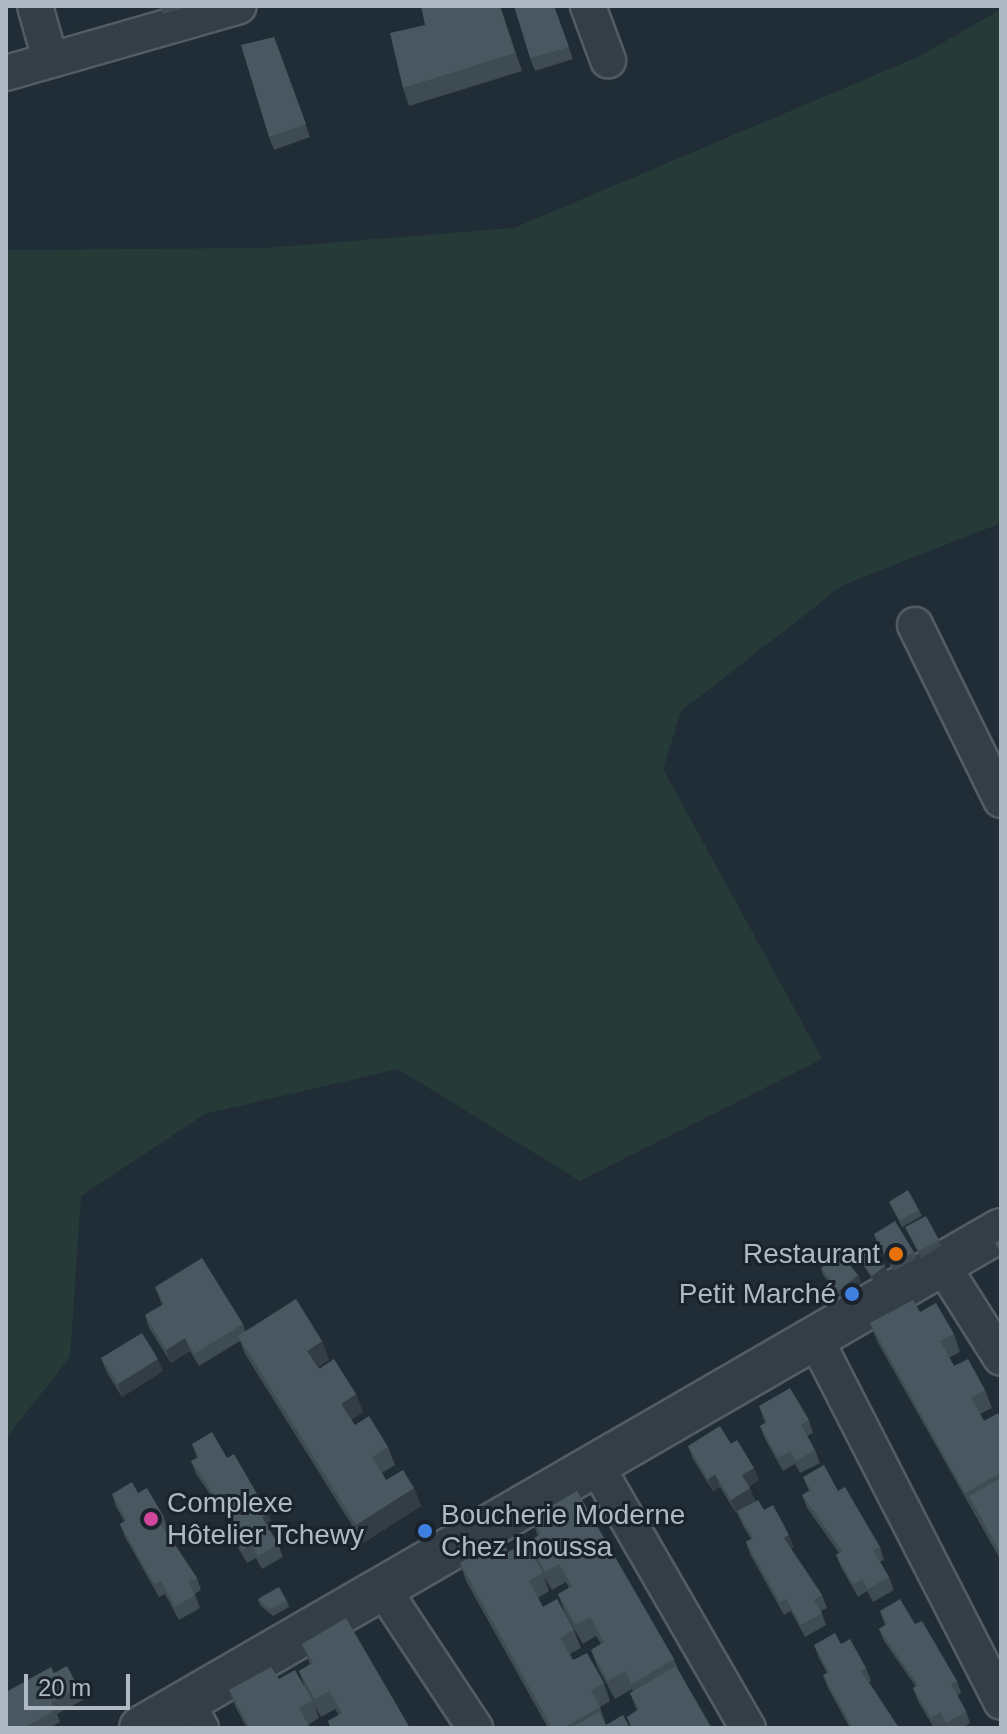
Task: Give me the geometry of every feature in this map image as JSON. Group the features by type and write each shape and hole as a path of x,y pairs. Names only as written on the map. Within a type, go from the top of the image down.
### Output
{"street":[{"path":"35,6 50,59"},
{"path":"6,73 239,6"},
{"path":"588,6 608,60"},
{"path":"915,625 1001,800"},
{"path":"141,1728 194,1715 383,1589 1001,1230"},
{"path":"941,1263 1001,1358"},
{"path":"814,1336 1001,1702"},
{"path":"596,1465 748,1728"},
{"path":"383,1589 475,1728"}],"green space":[{"path":"1001,9 1001,523 843,585 681,711 663,769 822,1059 580,1181 398,1069 205,1114 81,1196 70,1357 6,1438 6,250 265,248 514,228 920,56"}],"building":[{"path":"421,6 500,6 515,53 403,88 390,33 425,25"},
{"path":"514,6 554,6 569,47 530,58"},
{"path":"274,37 306,124 269,137 241,45"},
{"path":"908,1190 919,1210 900,1220 889,1202"},
{"path":"926,1216 939,1240 919,1251 905,1227"},
{"path":"895,1221 914,1252 892,1265 874,1234"},
{"path":"1001,1239 1001,1254 995,1243"},
{"path":"871,1245 885,1266 872,1276 858,1254"},
{"path":"840,1253 858,1275 839,1291 821,1268"},
{"path":"202,1258 243,1324 194,1354 185,1338 166,1350 145,1315 164,1304 155,1287"},
{"path":"296,1299 322,1341 307,1351 319,1369 334,1359 356,1394 341,1404 355,1425 369,1416 388,1447 372,1457 386,1480 403,1470 414,1488 356,1525 238,1336"},
{"path":"913,1300 920,1312 936,1303 954,1334 940,1341 954,1366 968,1359 985,1390 971,1398 984,1421 998,1413 1001,1419 1001,1473 965,1493 870,1323"},
{"path":"142,1333 158,1359 118,1384 101,1358"},
{"path":"790,1388 809,1420 801,1425 815,1450 796,1461 790,1451 778,1458 760,1426 767,1422 759,1406"},
{"path":"720,1426 731,1444 737,1440 754,1468 742,1475 750,1488 731,1500 715,1474 708,1479 688,1446"},
{"path":"212,1432 227,1458 234,1454 268,1513 262,1517 278,1544 258,1556 251,1545 242,1550 225,1522 230,1518 191,1461 199,1457 192,1444"},
{"path":"824,1465 838,1491 845,1487 880,1547 873,1550 889,1577 868,1589 862,1579 853,1584 836,1555 842,1551 802,1495 811,1490 803,1477"},
{"path":"1001,1478 1001,1554 969,1496"},
{"path":"132,1482 138,1493 147,1488 164,1517 158,1520 197,1578 188,1582 195,1595 175,1607 161,1581 154,1584 120,1524 126,1520 112,1494"},
{"path":"577,1491 674,1659 632,1684 625,1671 608,1681 591,1650 604,1642 590,1617 576,1625 558,1594 572,1586 559,1564 545,1572 528,1542 541,1534 531,1518"},
{"path":"758,1500 764,1510 773,1505 789,1535 784,1538 822,1595 814,1600 822,1613 801,1625 786,1599 780,1602 746,1542 753,1538 737,1511"},
{"path":"502,1539 508,1552 525,1543 543,1573 529,1581 543,1607 557,1599 574,1630 560,1638 573,1660 587,1653 604,1683 591,1690 600,1707 563,1728 552,1728 460,1563"},
{"path":"279,1587 287,1601 270,1609 258,1599"},
{"path":"900,1599 915,1624 922,1621 957,1681 951,1684 966,1711 946,1723 940,1712 931,1718 913,1688 918,1685 879,1629 887,1624 880,1611"},
{"path":"346,1618 410,1728 332,1728 328,1721 342,1713 329,1691 315,1699 299,1671 313,1663 302,1644"},
{"path":"835,1633 841,1644 850,1639 866,1668 861,1671 899,1728 853,1728 823,1675 829,1672 814,1645"},
{"path":"67,1666 78,1687 51,1702 55,1710 24,1728 6,1728 6,1692 51,1667 54,1673"},
{"path":"676,1666 711,1728 633,1728 627,1717 639,1709 630,1693"},
{"path":"271,1667 279,1679 295,1670 312,1700 299,1708 310,1728 250,1728 229,1690"},
{"path":"599,1712 606,1725 623,1715 630,1728 571,1728"}],"place":[{"name":"Restaurant","path":"896,1254"},
{"name":"Petit Marché","path":"852,1294"},
{"name":"Complexe Hôtelier Tchewy","path":"151,1519"},
{"name":"Boucherie Moderne Chez Inoussa","path":"425,1531"}]}
